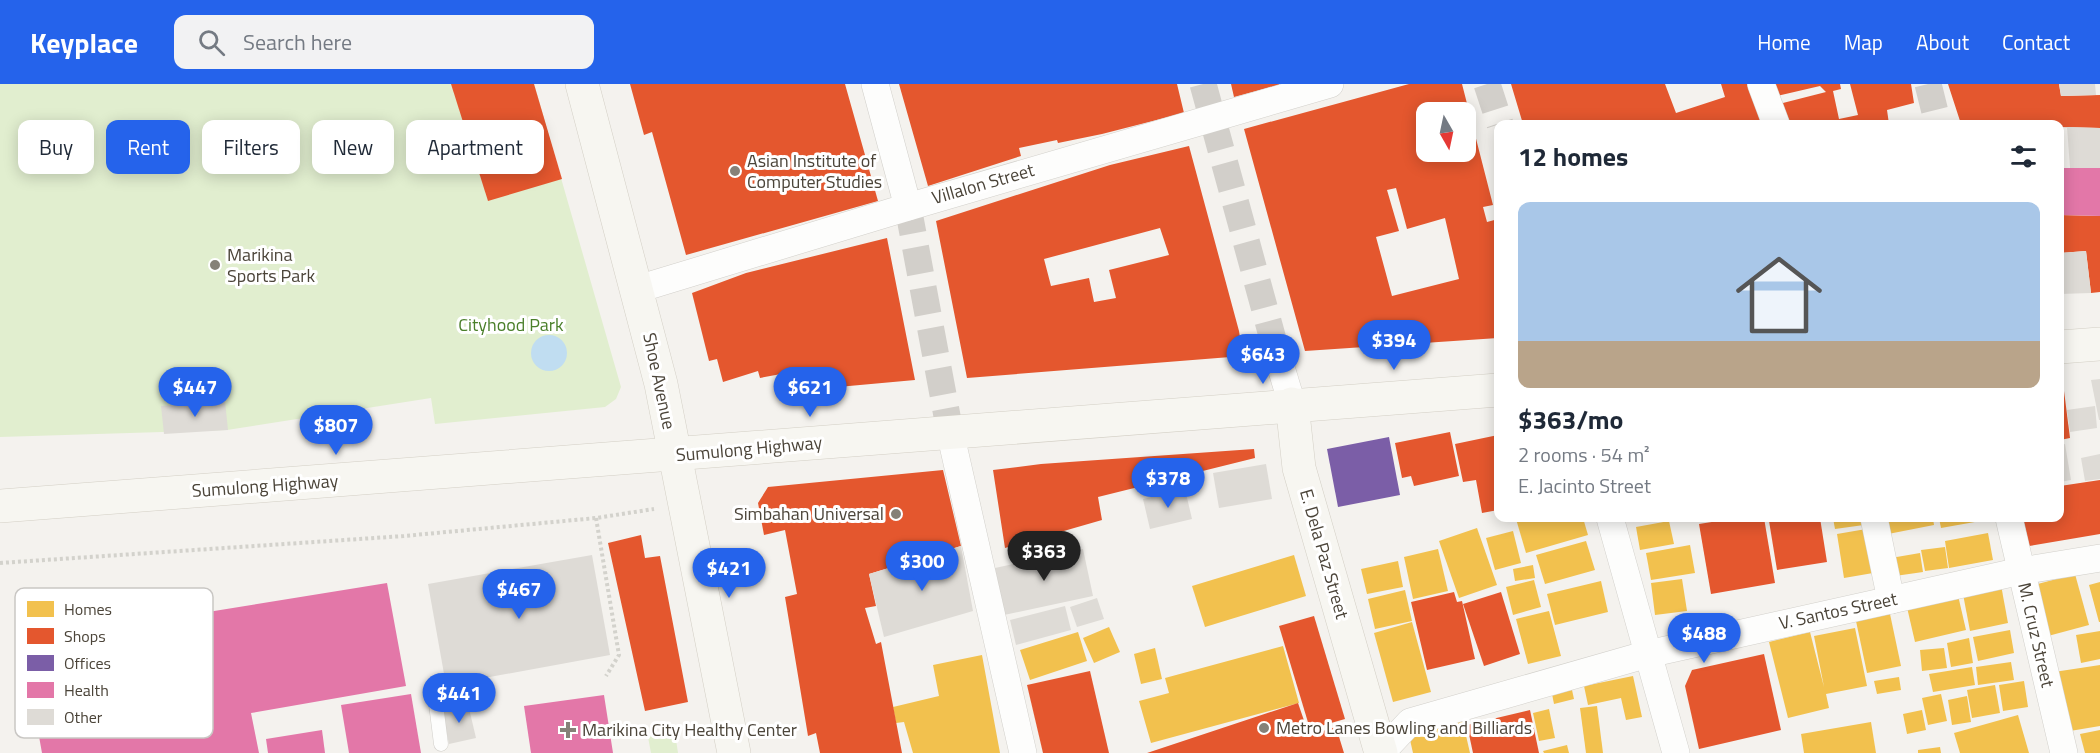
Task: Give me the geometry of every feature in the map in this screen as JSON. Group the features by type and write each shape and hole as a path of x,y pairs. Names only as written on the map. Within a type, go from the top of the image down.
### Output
{"main road":[{"name":"Shoe Avenue","path":"582,84 638,289 661,384 734,753"},
{"path":"2064,347 2100,344"},
{"name":"Sumulong Highway","path":"0,506 675,455 1292,404 1494,390"},
{"name":"E. Dela Paz Street","path":"1292,404 1299,468 1381,753"}],"street":[{"path":"875,84 908,207"},
{"name":"Villalon Street","path":"638,289 908,207 1330,84"},
{"path":"1761,84 1774,120"},
{"name":"E. Dela Paz Street","path":"1277,354 1292,404"},
{"path":"950,432 1023,753"},
{"path":"1611,522 1676,753"},
{"path":"1875,522 1891,600"},
{"name":"M. Cruz Street","path":"2010,522 2064,753"},
{"name":"V. Santos Street","path":"1381,753 1410,722 1648,654 2020,571 2100,558"}],"lane":[{"path":"435,696 441,744"}],"path":[{"path":"0,563 404,536 596,519 684,504"},
{"path":"596,519 619,655 606,676"}],"green space":[{"name":"Marikina Sports Park","path":"0,84 534,84 621,387 616,399 605,407 435,424 431,398 227,430 0,437"},
{"path":"675,733 678,753 651,753 648,737"}],"water":[{"path":"549,335 562,340 567,353 562,366 549,371 536,366 531,353 536,340"}],"building: Homes":[{"path":"1517,522 1584,522 1588,535 1526,553"},
{"path":"1669,522 1674,544 1640,550 1636,527"},
{"path":"1834,522 1871,522 1871,524 1835,529"},
{"path":"1880,522 1934,522 1934,525 1883,535"},
{"path":"1940,522 1975,522 1941,528"},
{"path":"1477,528 1497,585 1459,598 1439,541"},
{"path":"1872,528 1879,572 1844,578 1837,534"},
{"path":"1513,531 1521,563 1495,570 1486,538"},
{"path":"1988,533 1993,560 1949,568 1945,541"},
{"path":"1586,541 1595,570 1545,584 1536,555"},
{"path":"1690,545 1695,573 1651,580 1646,553"},
{"path":"1945,547 1948,568 1925,571 1921,550"},
{"path":"1438,549 1448,591 1413,599 1404,557"},
{"path":"1920,553 1923,572 1888,577 1885,559"},
{"path":"1294,555 1306,596 1205,627 1192,586"},
{"path":"1398,561 1403,587 1367,594 1361,569"},
{"path":"1533,565 1535,578 1515,581 1513,569"},
{"path":"2075,574 2089,625 2048,636 2034,585"},
{"path":"1682,579 1687,611 1655,615 1651,583"},
{"path":"1534,580 1541,607 1513,615 1506,587"},
{"path":"1601,581 1608,612 1555,625 1547,594"},
{"path":"2100,582 2100,622 2099,622 2089,585"},
{"path":"2001,585 2008,623 1970,631 1963,594"},
{"path":"1405,590 1412,621 1375,629 1368,599"},
{"path":"1957,591 1966,630 1915,642 1906,603"},
{"path":"1549,611 1561,656 1528,664 1516,619"},
{"path":"1890,614 1901,666 1867,673 1856,621"},
{"path":"1412,622 1431,692 1393,702 1374,633"},
{"path":"1109,627 1120,652 1094,663 1083,638"},
{"path":"1855,628 1867,686 1826,694 1829,708 1788,718 1769,642 1810,632 1824,687 1814,636"},
{"path":"2010,630 2014,653 1978,661 1973,637"},
{"path":"2100,631 2100,659 2081,663 2076,635"},
{"path":"1078,632 1087,661 1030,680 1020,650"},
{"path":"1969,638 1973,663 1951,667 1947,643"},
{"path":"1283,646 1299,703 1151,743 1139,701 1169,693 1165,678"},
{"path":"1155,648 1162,679 1141,684 1134,654"},
{"path":"1944,648 1947,668 1922,671 1920,650"},
{"path":"982,655 1000,753 913,753 904,722 896,723 893,707 939,696 933,665"},
{"path":"2011,662 2014,680 1978,685 1976,667"},
{"path":"2100,665 2100,726 2064,732 2054,672"},
{"path":"1972,667 1975,685 1933,692 1929,674"},
{"path":"1633,676 1642,717 1626,720 1621,698 1588,705 1584,686"},
{"path":"1899,677 1901,690 1877,694 1874,681"},
{"path":"2024,681 2028,707 2003,711 1999,685"},
{"path":"1995,685 2000,713 1972,718 1967,690"},
{"path":"1572,690 1574,699 1554,704 1552,694"},
{"path":"1941,694 1947,721 1928,725 1922,698"},
{"path":"1967,696 1971,722 1952,725 1948,700"},
{"path":"1597,706 1603,753 1586,753 1580,708"},
{"path":"1549,709 1555,738 1539,741 1533,713"},
{"path":"1922,710 1926,730 1907,734 1903,714"},
{"path":"2018,715 2029,753 1960,753 1954,733"},
{"path":"1462,718 1470,753 1413,753 1408,731"},
{"path":"1871,722 1876,753 1804,753 1801,734"},
{"path":"2100,730 2100,753 2085,753 2080,734"},
{"path":"1567,745 1569,753 1544,753 1543,751"},
{"path":"1940,747 1941,753 1918,753 1918,750"}],"building: Shops":[{"path":"451,84 534,84 562,179 488,201 479,174 544,174 544,120 462,120"},
{"path":"630,84 845,84 878,201 686,255 652,132 644,135"},
{"path":"899,84 1177,84 1184,113 1102,134 1019,148 1021,156 928,186"},
{"path":"1231,84 1279,84 1279,85 1234,97"},
{"path":"1409,84 1462,84 1467,102 1416,102 1416,162 1476,162 1476,139 1493,205 1483,207 1487,222 1494,220 1494,338 1305,351 1244,129","holes":["1396,188 1407,229 1445,218 1459,279 1392,296 1376,237 1399,231 1387,190"]},
{"path":"1511,84 1665,84 1676,113 1725,97 1721,84 1757,84 1770,120 1522,120"},
{"path":"1770,84 1840,84 1841,89 1833,91 1839,119 1858,115 1850,84 1911,84 1914,103 1887,110 1888,120 1780,120 1775,105 1826,92 1820,86 1773,97"},
{"path":"1948,84 2059,84 2061,96 2100,95 2100,128 2064,127 2064,120 1960,120"},
{"path":"1189,146 1239,331 1243,356 967,378 936,221 1110,165","holes":["1160,228 1169,255 1109,270 1116,298 1094,302 1089,278 1051,286 1044,259"]},
{"path":"2064,215 2100,216 2100,292 2091,293 2086,251 2064,253"},
{"path":"887,238 915,380 805,390 805,385 792,387 781,374 760,378 758,371 723,382 717,359 709,361 692,293 746,273"},
{"path":"2064,391 2070,438 2064,439"},
{"path":"1450,432 1459,476 1414,486 1411,476 1402,478 1395,443"},
{"path":"1494,436 1494,511 1482,513 1476,480 1463,482 1455,444"},
{"path":"1254,449 1255,458 1098,497 1102,520 1005,548 993,470 1041,464"},
{"path":"943,470 961,546 869,574 876,606 865,608 876,644 881,642 902,753 820,753 816,733 808,736 785,597 797,594 785,530 764,535 758,503 768,487"},
{"path":"2100,480 2100,534 2023,547 2019,522 2064,522 2064,485"},
{"path":"1765,522 1775,583 1711,594 1699,524"},
{"path":"1769,522 1821,522 1827,562 1777,570"},
{"path":"641,535 645,558 660,556 688,702 645,711 608,543"},
{"path":"1454,592 1457,602 1462,601 1475,659 1427,670 1411,602"},
{"path":"1501,592 1520,654 1484,666 1463,604"},
{"path":"1314,616 1345,719 1310,729 1279,626"},
{"path":"1764,654 1781,730 1699,749 1685,686 1692,670"},
{"path":"1090,671 1109,753 1043,753 1027,685"},
{"name":"Metro Lanes Bowling and Billiards","path":"1298,703 1309,735 1336,727 1344,753 1147,753"},
{"path":"1530,710 1539,753 1473,753 1467,725"}],"building: Offices":[{"path":"1389,437 1400,495 1338,507 1327,449"}],"building: Health":[{"path":"2064,168 2100,168 2100,216 2064,215"},
{"path":"387,583 406,686 251,713 259,753 42,753 39,738 213,738 213,611"},
{"path":"411,694 421,753 349,753 341,705"},
{"name":"Marikina City Healthy Center","path":"604,695 613,753 531,753 524,706"},
{"path":"322,730 325,753 268,753 266,739"}],"building: Other":[{"path":"2059,84 2095,84 2096,95 2061,96"},
{"path":"2067,127 2100,128 2100,168 2070,168"},
{"path":"2086,251 2091,293 2064,294 2064,253"},
{"path":"2100,379 2100,420 2099,420 2091,380"},
{"path":"225,401 228,430 164,434 161,406"},
{"path":"2095,406 2097,428 2070,432 2067,410"},
{"path":"2064,444 2071,480 2064,481"},
{"path":"2100,454 2100,479 2085,481 2081,458"},
{"path":"1266,464 1272,499 1219,508 1213,473"},
{"path":"1185,489 1192,519 1150,529 1143,499"},
{"path":"961,546 973,611 884,637 869,574"},
{"path":"1083,549 1093,596 1004,615 995,568"},
{"path":"592,555 610,655 446,685 428,584"},
{"path":"1097,598 1104,619 1077,627 1070,607"},
{"path":"1065,606 1071,630 1016,645 1010,620"},
{"path":"468,704 476,738 449,744 442,709"}],"tunnel":[{"path":"1203,84 1277,354"},
{"path":"1487,84 1499,120"},
{"path":"1928,84 1937,120"},
{"path":"908,207 950,432"}],"place":[{"name":"Asian Institute of Computer Studies","path":"735,171"},
{"name":"Marikina Sports Park","path":"215,265"},
{"name":"Simbahan Universal","path":"896,514"},
{"name":"Metro Lanes Bowling and Billiards","path":"1264,728"},
{"name":"Marikina City Healthy Center","path":"568,730"}],"park label":[{"name":"Cityhood Park","path":"511,325"}]}
